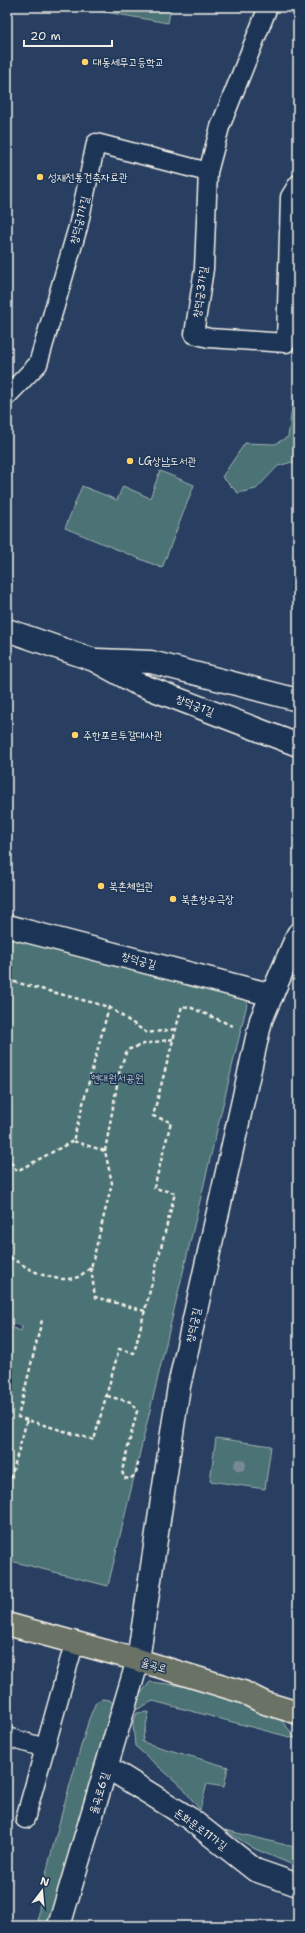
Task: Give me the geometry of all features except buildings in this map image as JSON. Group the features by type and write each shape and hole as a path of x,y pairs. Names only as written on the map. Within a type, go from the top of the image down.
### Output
{"main road":[{"name":"율곡로","path":"7,1624 74,1644 138,1660 243,1692 265,1703 298,1713"},
{"path":"265,1703 298,1730"}],"street":[{"name":"창덕궁1길","path":"7,630 94,660 136,683 298,745"},
{"name":"창덕궁1길","path":"94,660 151,662 298,700"},
{"name":"창덕궁길","path":"7,926 272,995"},
{"name":"창덕궁길","path":"138,1660 179,1386 261,1020 298,934"},
{"name":"율곡로6길","path":"59,1926 138,1660"},
{"name":"돈화문로11가길","path":"107,1767 189,1818 256,1870 298,1885"}],"lane":[{"name":"창덕궁3가길","path":"268,7 220,128 208,172 204,269 194,334 209,338 286,343 290,197 298,184"},
{"name":"창덕궁1가길","path":"7,396 38,364 78,227 96,143 208,172"},
{"path":"25,1819 74,1644"},
{"path":"7,1737 45,1748"}],"path":[{"path":"7,980 109,1007 147,1033 176,1029"},
{"path":"42,1320 18,1417 94,1440 119,1349 134,1354 175,1193 154,1188 171,1122 153,1116 182,1006 192,1008 257,1036"},
{"path":"73,1142 109,1007"},
{"path":"145,1311 95,1297 91,1268 112,1183 105,1151 120,1069 128,1050 144,1044 173,1039"},
{"path":"7,1156 17,1171 73,1142 105,1151"},
{"path":"7,1255 30,1270 57,1278 78,1277 91,1268"},
{"path":"106,1396 131,1402 137,1411 122,1471 124,1478 130,1479 136,1474 141,1452"},
{"path":"7,1492 27,1420"}],"green space":[{"path":"77,7 171,7 168,23"},
{"path":"293,400 298,401 298,466 292,462 278,466 256,489 238,493 222,477 245,443 275,444 288,437"},
{"path":"160,471 194,485 162,568 65,528 82,486 117,500 123,486 150,498"},
{"name":"현대원서공원","path":"7,937 248,1000 108,1586 7,1560 7,1326 21,1331 22,1326 7,1322"},
{"path":"216,1438 271,1446 265,1489 210,1481"},
{"path":"150,1682 199,1689 235,1697 251,1703 266,1710 279,1719 297,1739 153,1701 134,1711 137,1698"},
{"path":"102,1699 110,1700 114,1705 49,1926 38,1926 40,1896 64,1805 89,1719 96,1702"},
{"path":"149,1712 142,1742 228,1767 224,1787 207,1784 200,1810 182,1787 135,1746 133,1723 137,1713"},
{"path":"225,1830 298,1848 298,1867 255,1849"}],"place":[{"name":"대동세무고등학교","path":"85,62"},
{"name":"성재전통건축자료관","path":"40,177"},
{"name":"LG상남도서관","path":"130,461"},
{"name":"주한포르투갈대사관","path":"75,735"},
{"name":"북촌체험관","path":"101,886"},
{"name":"북촌창우극장","path":"173,899"}]}
